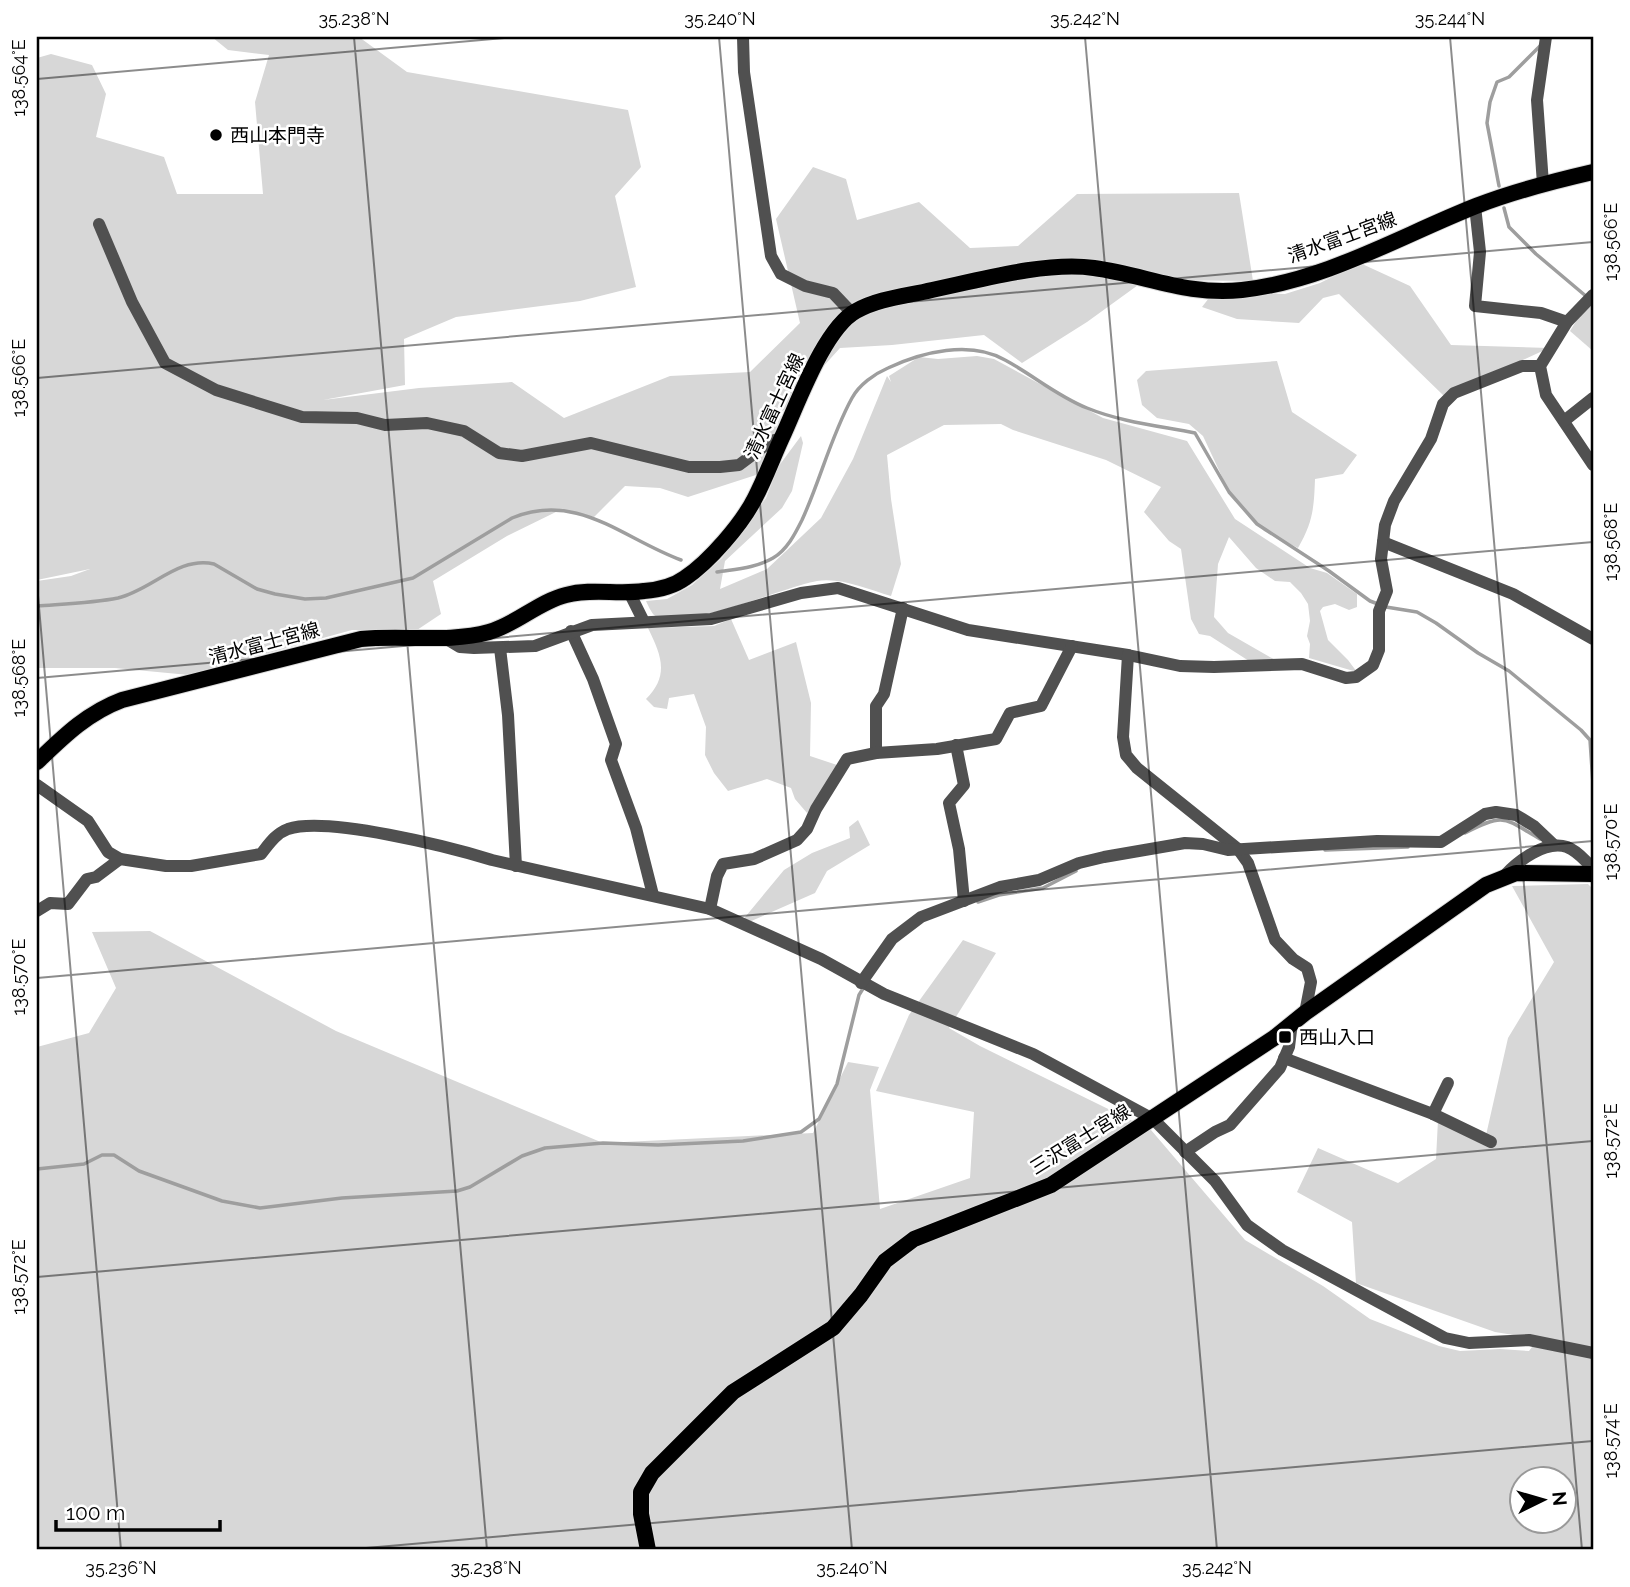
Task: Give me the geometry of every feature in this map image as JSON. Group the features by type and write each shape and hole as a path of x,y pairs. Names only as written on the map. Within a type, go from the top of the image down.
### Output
{"main road":[{"name":"清水富士宮線","path":"37,762 75,726 100,708 122,700 361,639 388,636 467,636 502,628 563,595 584,591 644,592 684,579 706,560 746,514 826,344 852,313 890,299 992,277 1066,267 1096,268 1185,289 1240,290 1268,286 1330,268 1377,250 1475,206 1593,172"},
{"name":"三沢富士宮線","path":"648,1550 641,1514 641,1492 652,1473 733,1392 833,1328 885,1261 914,1238 1051,1185 1273,1038 1486,885 1516,873 1593,874"}],"street":[{"path":"743,37 744,72 771,256 781,274 805,286 833,293 852,313"},
{"path":"1544,184 1537,100 1546,37"},
{"path":"1475,206 1480,253 1475,306 1541,313 1567,322"},
{"path":"99,224 137,311 165,363 228,394 302,417 357,418 385,425 427,423 464,431 499,453 522,456 591,443 689,467 720,467 739,465 771,441 782,438"},
{"path":"1591,298 1567,322 1540,366 1546,395 1593,465"},
{"path":"442,636 460,647 536,646 570,631 592,625 711,619 801,593 838,588 968,630 1128,655 1180,666 1302,664 1346,678 1356,677 1373,666 1379,650 1379,611 1387,591 1381,559 1385,525 1394,501 1431,439 1443,404 1454,393 1522,366 1540,366"},
{"path":"1564,421 1593,398"},
{"path":"1383,542 1513,594 1593,639"},
{"path":"629,592 643,622"},
{"path":"876,752 876,706 884,694 903,608"},
{"path":"570,631 593,679 616,744 611,760 636,828 653,895"},
{"path":"710,909 717,876 723,864 754,859 797,839 807,829 816,809 847,759 876,752 913,751 996,740 1010,713 1041,706 1073,646"},
{"path":"500,648 508,715 516,866"},
{"path":"1128,655 1123,737 1126,755 1137,768 1238,849 1248,863 1275,940 1307,968 1311,982 1280,1068 1230,1125 1185,1152"},
{"path":"956,745 964,785 948,803 959,849 964,901"},
{"path":"37,785 88,821 108,852 120,859 166,866 191,866 261,854 274,837 286,830 332,826 462,850 516,866 710,909 821,959 866,985 1033,1054 1153,1119 1215,1181 1248,1225 1282,1250 1445,1338 1469,1343 1529,1340 1593,1353"},
{"path":"866,985 885,949 905,928 928,914 1000,887 1039,880 1079,863 1104,857 1185,844 1203,844 1228,850 1377,841 1441,842 1485,814 1496,812 1516,816 1534,826 1554,845"},
{"path":"1504,877 1516,864 1554,845 1576,852 1593,868"},
{"path":"37,911 50,903 68,904 87,879 96,877 120,859"},
{"path":"1284,1059 1433,1114 1491,1142"},
{"path":"1433,1114 1448,1083"}],"shaded area":[{"path":"212,37 359,37 407,72 628,110 641,167 615,196 636,287 580,301 456,317 404,339 405,385 323,400 419,388 512,382 564,418 670,376 750,372 800,323 776,219 813,167 846,179 857,220 919,202 970,248 1018,246 1077,194 1239,193 1253,281 1145,280 1087,322 1022,363 984,335 840,348 783,411 759,474 688,497 660,488 625,486 594,517 560,510 507,536 433,581 441,614 417,630 352,630 189,675 115,668 37,668 37,581 71,576 90,569 37,580 37,58 51,54 92,65 106,94 96,137 164,157 177,194 263,194 255,102 269,55 228,50"},
{"path":"1360,263 1410,286 1451,345 1549,348 1444,396 1339,294 1323,298 1299,323 1237,319 1202,307 1209,298 1249,293 1285,294 1320,283"},
{"path":"1590,299 1593,300 1593,351 1570,331"},
{"path":"977,356 994,359 1103,418 1187,441 1235,519 1310,568 1327,573 1357,594 1357,607 1349,610 1335,604 1323,607 1320,611 1328,640 1357,672 1309,658 1308,604 1301,593 1290,582 1275,581 1256,568 1229,537 1218,564 1214,617 1228,633 1277,661 1249,661 1210,636 1199,634 1191,619 1181,549 1169,541 1144,512 1161,487 1106,460 1001,424 944,425 887,455 901,564 891,596 854,584 826,580 707,614 666,619 653,614 646,601 667,599 692,585 722,558 766,498 778,467 801,436 803,443 792,491 782,508 725,561 720,589 767,569 821,518 853,459 887,376 891,382 889,376 919,357 938,359"},
{"path":"1277,361 1292,412 1357,455 1343,474 1315,479 1312,515 1298,548 1264,531 1231,496 1203,436 1189,424 1157,418 1142,405 1137,380 1146,371"},
{"path":"731,619 749,660 796,642 811,703 810,756 840,766 807,813 795,799 791,788 767,779 728,791 714,773 705,755 706,727 694,694 669,698 667,709 654,707 646,699 654,690 661,673 657,647 648,628 714,626"},
{"path":"858,820 870,845 827,871 815,893 749,922 741,922 784,870 812,853 850,838 849,827"},
{"path":"1588,884 1593,889 1593,1550 37,1550 37,1047 89,1033 116,988 92,932 150,931 336,1031 603,1143 813,1133 848,1062 879,1067 870,1090 880,1209 970,1178 974,1112 876,1091 909,1015 963,940 996,953 949,1028 1151,1130 1245,1240 1323,1286 1370,1319 1439,1346 1460,1351 1529,1351 1538,1339 1495,1332 1356,1283 1352,1222 1297,1192 1318,1148 1398,1183 1436,1159 1438,1120 1484,1144 1508,1038 1554,962 1512,886"}],"waterway":[{"path":"1499,186 1487,123 1490,102 1497,82 1509,77 1540,46"},
{"path":"1504,208 1509,227 1587,297"},
{"path":"717,572 760,564 778,555 786,546 802,520 845,413 855,393 867,380 901,362 931,353 962,350 991,354 1087,408 1127,420 1195,433 1229,492 1257,524 1370,601 1386,607 1417,612 1436,623 1509,671 1581,730 1590,740 1593,784"},
{"path":"37,606 118,598 177,569 201,563 214,564 257,589 305,599 326,598 413,578 512,518 536,511 558,510 600,521 681,560"},
{"path":"1465,833 1489,822 1504,820 1540,839"},
{"path":"1325,850 1408,847"},
{"path":"978,902 999,895 1043,888 1076,871"},
{"path":"37,1169 84,1164 102,1155 114,1155 139,1171 222,1201 260,1208 342,1198 457,1191 470,1187 522,1156 545,1148 603,1143 658,1145 743,1141 801,1132 819,1119 837,1084 859,995 864,987"}],"place":[{"name":"西山本門寺","path":"216,135"},
{"name":"西山入口","path":"1285,1037"}]}
